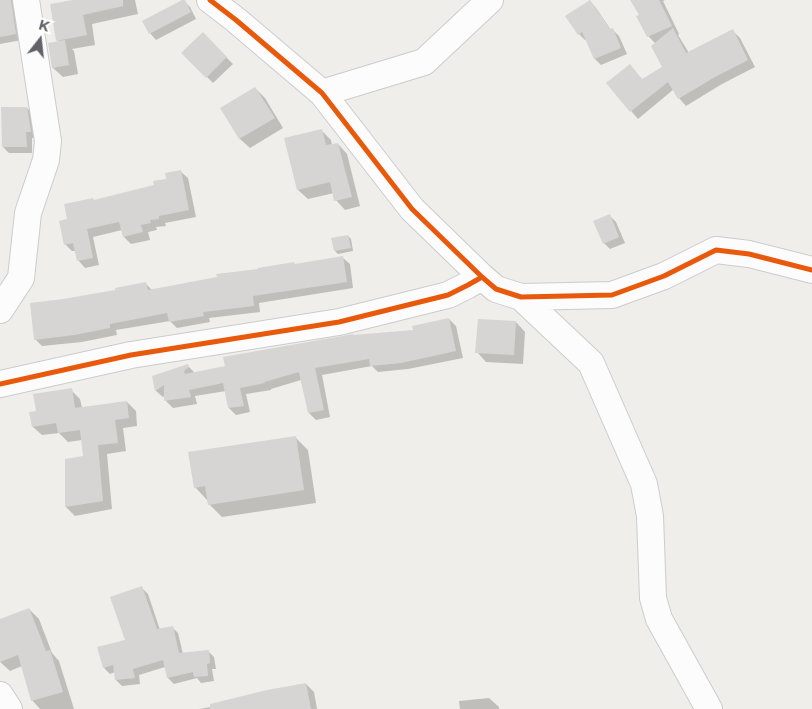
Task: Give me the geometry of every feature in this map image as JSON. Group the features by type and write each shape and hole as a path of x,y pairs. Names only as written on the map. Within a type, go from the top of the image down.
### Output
{"street":[{"path":"0,310 21,278 28,213 46,160 48,141 26,0"},
{"path":"210,0 322,93 412,209 496,289 521,297 612,295 664,276 716,250 749,254 812,270"},
{"path":"322,93 424,62 490,0"},
{"path":"0,384 130,355 338,322 448,295 482,277"},
{"path":"521,297 591,363 644,484 650,516 654,598 659,619 709,709"},
{"path":"0,695 9,709"}],"building":[{"path":"0,0 11,0 16,34 0,37"},
{"path":"72,0 123,0 123,6 83,15 87,35 56,41 50,4"},
{"path":"185,0 191,12 149,34 142,21"},
{"path":"590,0 610,29 613,28 621,48 594,59 582,32 578,35 565,16"},
{"path":"630,0 659,0 672,26 647,37 636,16 639,15"},
{"path":"673,28 686,53 733,29 748,60 678,99 668,82 630,112 606,83 630,64 642,79 662,67 651,46"},
{"path":"203,32 227,57 206,78 181,53"},
{"path":"65,40 69,65 52,68 48,43"},
{"path":"255,87 275,118 239,139 220,108"},
{"path":"1,107 27,107 31,132 26,132 27,147 2,147"},
{"path":"322,129 326,145 338,143 352,197 334,201 330,182 297,190 284,138"},
{"path":"181,170 189,210 159,216 159,219 150,220 151,223 141,225 143,232 123,237 119,222 87,229 93,258 77,261 73,243 64,245 59,221 67,219 64,204 93,198 94,200 154,185 153,181 166,179 165,173"},
{"path":"610,214 619,237 603,244 593,221"},
{"path":"348,235 351,248 334,251 331,238"},
{"path":"343,256 347,282 253,296 254,306 203,312 204,316 169,322 167,313 110,324 110,328 34,340 30,303 115,290 115,288 146,282 148,290 217,277 216,274"},
{"path":"449,318 456,351 401,363 370,366 369,359 315,368 324,410 308,413 299,372 265,383 240,388 244,406 228,408 223,383 189,390 191,397 164,401 164,385 155,391 152,376 188,364 189,367 184,371 185,374 225,366 223,357 353,334 413,330 412,326"},
{"path":"478,319 516,321 514,355 475,353"},
{"path":"72,388 75,408 127,401 129,418 115,420 118,443 98,445 103,501 65,507 65,459 83,456 80,430 58,433 56,423 32,427 29,412 36,411 33,394"},
{"path":"296,436 304,490 208,505 205,486 194,488 188,452"},
{"path":"142,586 157,629 173,626 179,653 209,650 208,676 194,677 193,672 167,678 163,660 133,669 135,678 115,680 113,665 103,668 97,647 125,640 110,597"},
{"path":"29,608 46,651 50,650 63,692 31,701 18,655 0,662 0,619"},
{"path":"306,683 311,709 210,709 210,704"}],"cycle path":[{"path":"210,0 322,93 412,209 496,289 521,297 612,295 664,276 716,250 749,254 812,270"},
{"path":"0,384 131,355 339,322 448,295 482,277"}]}
